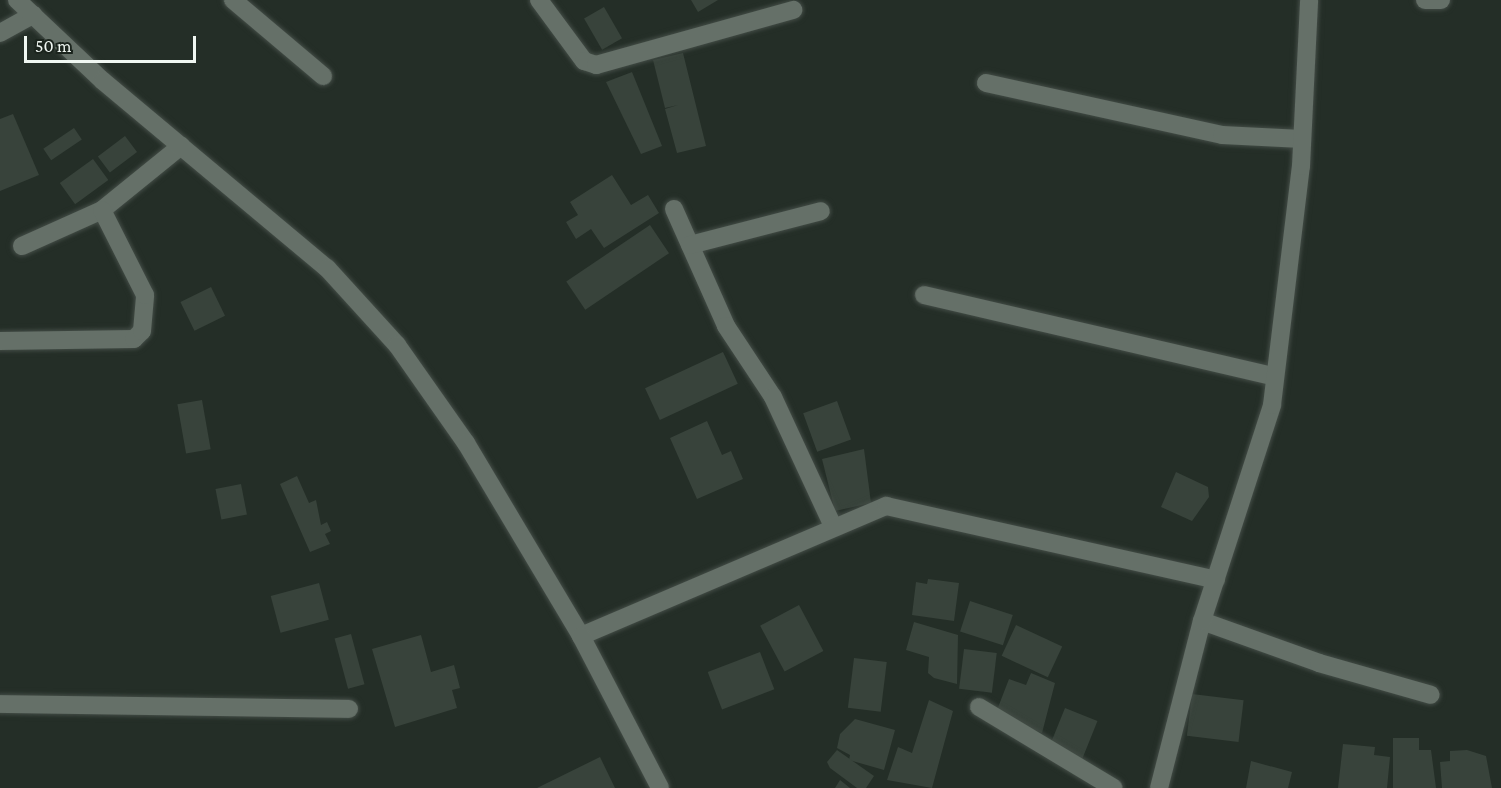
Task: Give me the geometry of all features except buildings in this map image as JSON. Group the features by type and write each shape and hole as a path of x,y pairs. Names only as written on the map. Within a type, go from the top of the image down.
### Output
{"street":[{"path":"17,0 181,146 327,268 398,345 466,443 581,636 660,788"},
{"path":"233,0 323,76"},
{"path":"539,0 584,62 596,65 793,10"},
{"path":"1159,788 1202,621 1272,405 1302,139 1309,0"},
{"path":"1425,0 1441,0"},
{"path":"0,33 33,15"},
{"path":"986,83 1222,135 1302,139"},
{"path":"22,246 102,210 181,146"},
{"path":"674,209 726,326 773,397 833,526"},
{"path":"0,342 134,339 142,332 145,295 102,210"},
{"path":"690,245 821,211"},
{"path":"924,295 1275,377"},
{"path":"581,636 833,526 886,506 904,507 1216,580"},
{"path":"1202,621 1319,663 1431,695"},
{"path":"0,704 349,709"},
{"path":"979,707 1114,788"}]}
